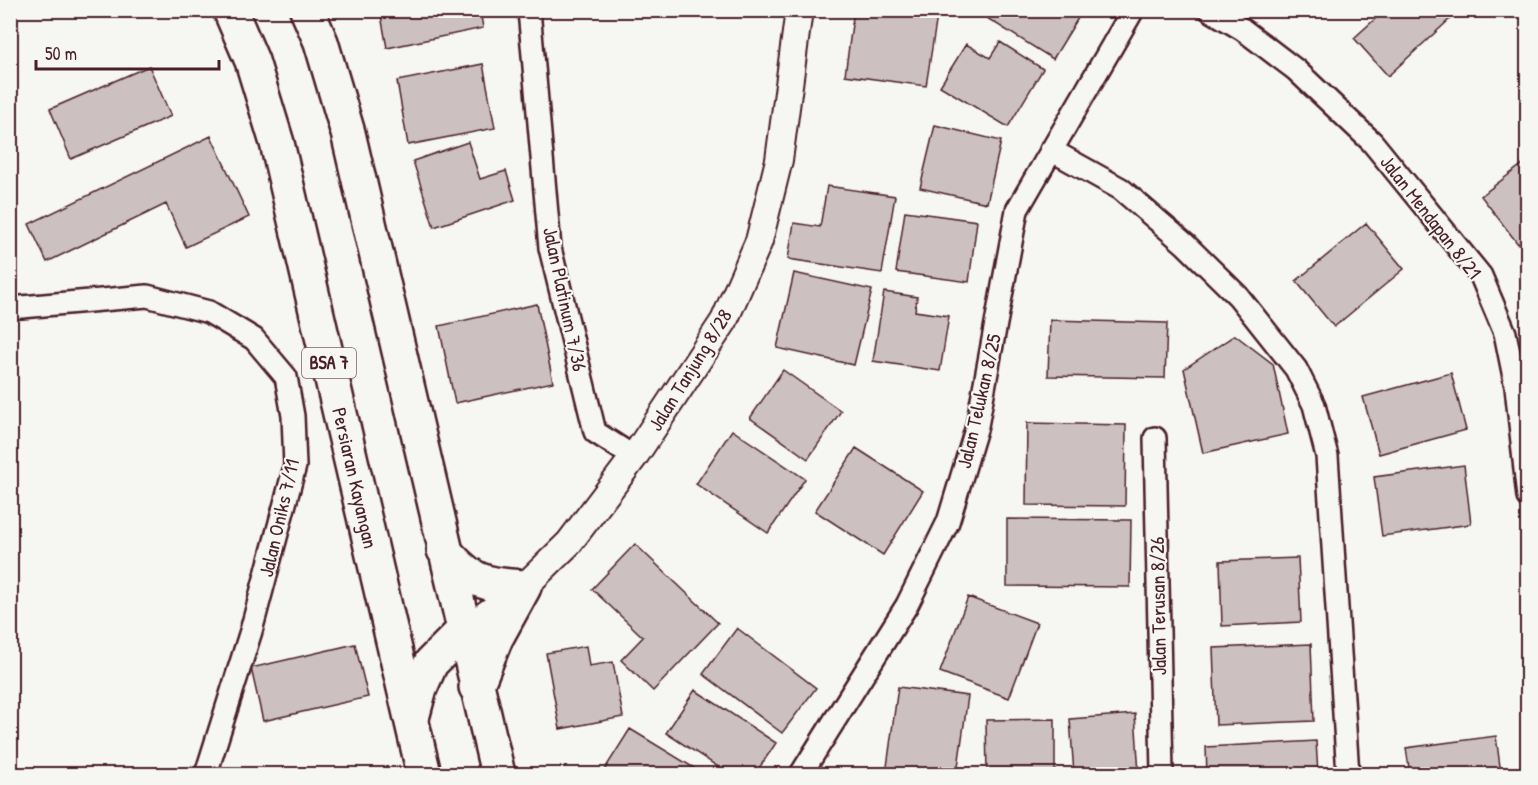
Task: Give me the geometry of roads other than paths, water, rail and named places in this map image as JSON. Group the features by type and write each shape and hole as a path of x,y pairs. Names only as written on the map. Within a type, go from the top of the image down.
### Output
{"main road":[{"name":"Persiaran Kayangan","path":"230,10 252,61 277,143 424,774"},
{"path":"307,10 321,42 348,133 498,774"},
{"path":"444,550 458,567 476,579 491,585 525,587 496,638 476,687"},
{"path":"412,720 420,688 431,663 463,631"}],"street":[{"name":"Jalan Platinum 7/36","path":"529,10 550,248 596,432 634,458"},
{"name":"Jalan Tanjung 8/28","path":"463,631 525,587 569,543 634,458 724,321 759,242 779,160 799,10"},
{"name":"Jalan Telukan 8/25","path":"801,774 908,605 948,522 977,426 1017,210 1132,10"},
{"name":"Jalan Mendapan 8/21","path":"1210,10 1242,29 1296,70 1372,142 1481,276 1505,333 1516,387 1527,496"},
{"path":"1051,150 1121,189 1185,244 1238,297 1296,369 1314,405 1327,456 1348,774"},
{"name":"Jalan Oniks 7/11","path":"10,308 147,296 209,312 254,339 286,377 293,416 295,466 250,631 206,774"},
{"name":"Jalan Terusan 8/26","path":"1155,438 1162,774"}]}
